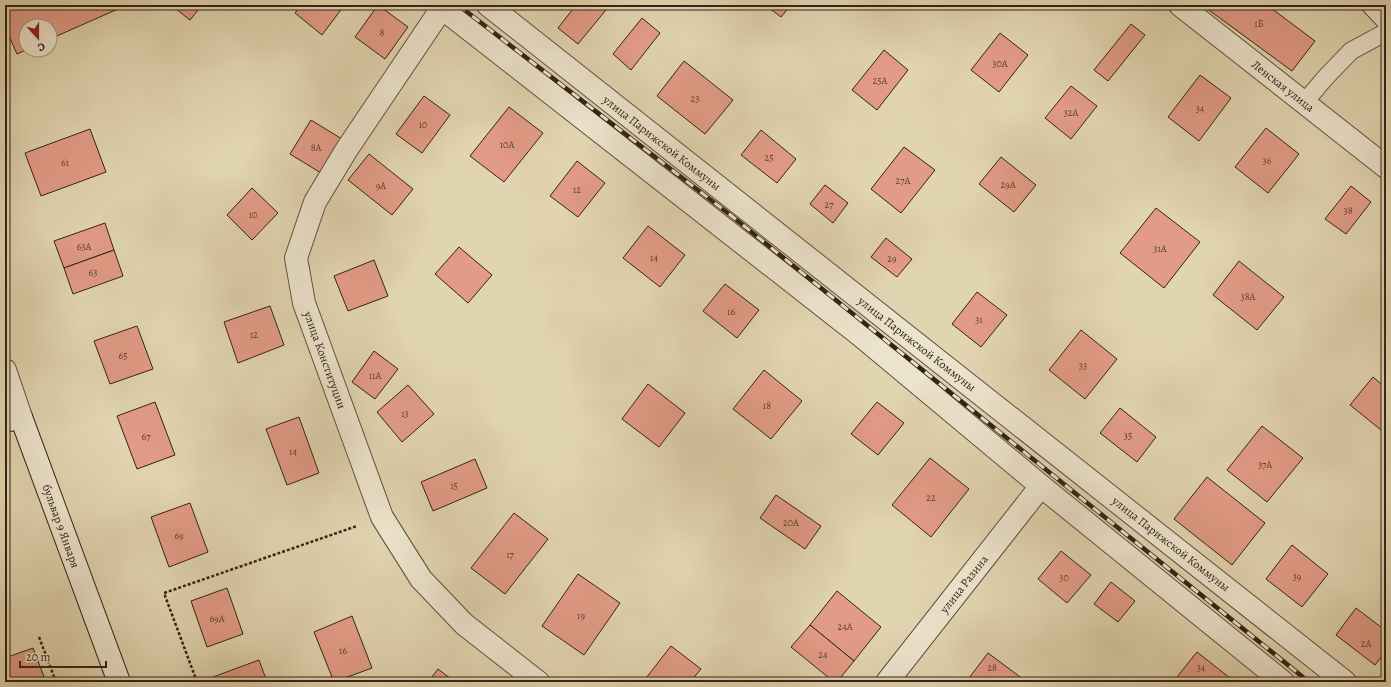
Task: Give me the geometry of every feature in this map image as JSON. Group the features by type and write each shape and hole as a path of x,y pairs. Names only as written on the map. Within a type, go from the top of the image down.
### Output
{"street":[{"name":"улица Парижской Коммуны","path":"488,5 1345,682"},
{"name":"Ленская улица","path":"1180,5 1386,167"},
{"path":"440,7 860,336 1041,486 1283,682"},
{"name":"улица Конституции","path":"440,7 347,149 315,202 296,258 304,303 382,517 421,579 464,624 538,682"},
{"name":"бульвар 9 Января","path":"5,370 13,419 119,682"},
{"name":"улица Разина","path":"887,682 1041,486"}],"lane":[{"path":"1370,5 1386,22"},
{"path":"1304,102 1350,51 1386,32"}],"path":[{"path":"197,682 164,593 382,517"},
{"path":"39,637 56,682"}],"building":[{"path":"5,5 127,5 58,35 58,18 18,18 17,54 5,27"},
{"path":"171,5 202,5 190,20"},
{"path":"301,5 340,5 343,7 322,35 295,13"},
{"path":"378,5 408,27 385,59 355,37"},
{"path":"576,5 610,5 578,44 558,28"},
{"path":"765,5 791,5 781,17"},
{"path":"1202,5 1267,5 1315,41 1292,71"},
{"path":"642,18 660,33 631,70 613,54"},
{"path":"1131,24 1145,35 1108,81 1094,70"},
{"path":"1000,33 1028,55 999,92 971,70"},
{"path":"884,50 908,70 877,110 852,90"},
{"path":"684,61 733,100 705,134 657,96"},
{"path":"1200,75 1231,98 1199,141 1168,117"},
{"path":"1071,86 1097,106 1071,139 1045,118"},
{"path":"424,96 450,115 422,153 396,134"},
{"path":"509,107 543,133 504,182 470,156"},
{"path":"311,120 342,139 321,173 290,154"},
{"path":"1266,128 1299,154 1268,193 1235,167"},
{"path":"90,129 106,172 41,196 25,153"},
{"path":"761,130 796,159 777,183 741,155"},
{"path":"904,147 935,170 901,213 871,189"},
{"path":"369,154 413,189 392,215 348,180"},
{"path":"1001,157 1036,185 1014,212 979,184"},
{"path":"577,161 605,183 578,217 550,196"},
{"path":"825,185 848,203 833,223 810,204"},
{"path":"1351,186 1371,202 1346,234 1325,219"},
{"path":"252,188 278,213 252,240 227,215"},
{"path":"1156,208 1200,242 1164,288 1120,253"},
{"path":"105,223 114,250 64,268 54,241"},
{"path":"648,226 685,255 660,287 623,258"},
{"path":"886,238 912,259 897,277 871,257"},
{"path":"459,247 492,275 468,303 435,274"},
{"path":"114,250 123,276 73,294 64,268"},
{"path":"374,260 388,296 348,311 334,276"},
{"path":"1239,261 1284,297 1257,330 1213,295"},
{"path":"725,284 759,310 737,338 703,311"},
{"path":"977,292 1007,315 981,347 952,324"},
{"path":"270,306 284,345 238,363 224,322"},
{"path":"137,326 153,369 110,384 94,341"},
{"path":"1081,330 1117,359 1085,399 1049,370"},
{"path":"374,351 398,369 375,399 352,382"},
{"path":"764,370 802,401 771,439 733,409"},
{"path":"1373,377 1386,388 1386,434 1350,405"},
{"path":"648,384 685,413 659,447 622,419"},
{"path":"408,385 434,414 402,442 377,412"},
{"path":"155,402 175,455 137,469 117,416"},
{"path":"877,402 904,423 878,455 851,434"},
{"path":"1120,408 1156,437 1137,462 1100,433"},
{"path":"299,417 319,473 287,485 266,429"},
{"path":"1262,426 1303,458 1267,502 1227,470"},
{"path":"930,458 969,489 931,537 892,505"},
{"path":"475,459 487,488 433,511 421,482"},
{"path":"1207,477 1265,523 1232,565 1174,519"},
{"path":"776,495 821,526 805,549 760,518"},
{"path":"190,503 208,552 169,567 151,517"},
{"path":"514,513 548,539 505,594 471,568"},
{"path":"1292,545 1328,574 1302,607 1266,579"},
{"path":"1061,551 1091,575 1067,603 1038,579"},
{"path":"578,574 620,603 584,655 542,626"},
{"path":"1111,582 1135,601 1118,622 1094,604"},
{"path":"227,588 243,634 207,647 191,601"},
{"path":"837,591 881,627 854,661 810,625"},
{"path":"1356,608 1386,631 1386,651 1375,665 1336,635"},
{"path":"352,616 372,668 334,682 314,632"},
{"path":"810,625 854,661 837,682 834,682 791,647"},
{"path":"671,646 701,669 690,682 643,682"},
{"path":"33,648 46,682 5,682 5,658"},
{"path":"1197,652 1235,682 1173,682"},
{"path":"988,653 1027,682 966,682"},
{"path":"259,660 267,682 215,682 213,677"},
{"path":"438,669 455,682 428,682"}],"railway":[{"path":"458,5 733,217 1309,682"}]}
